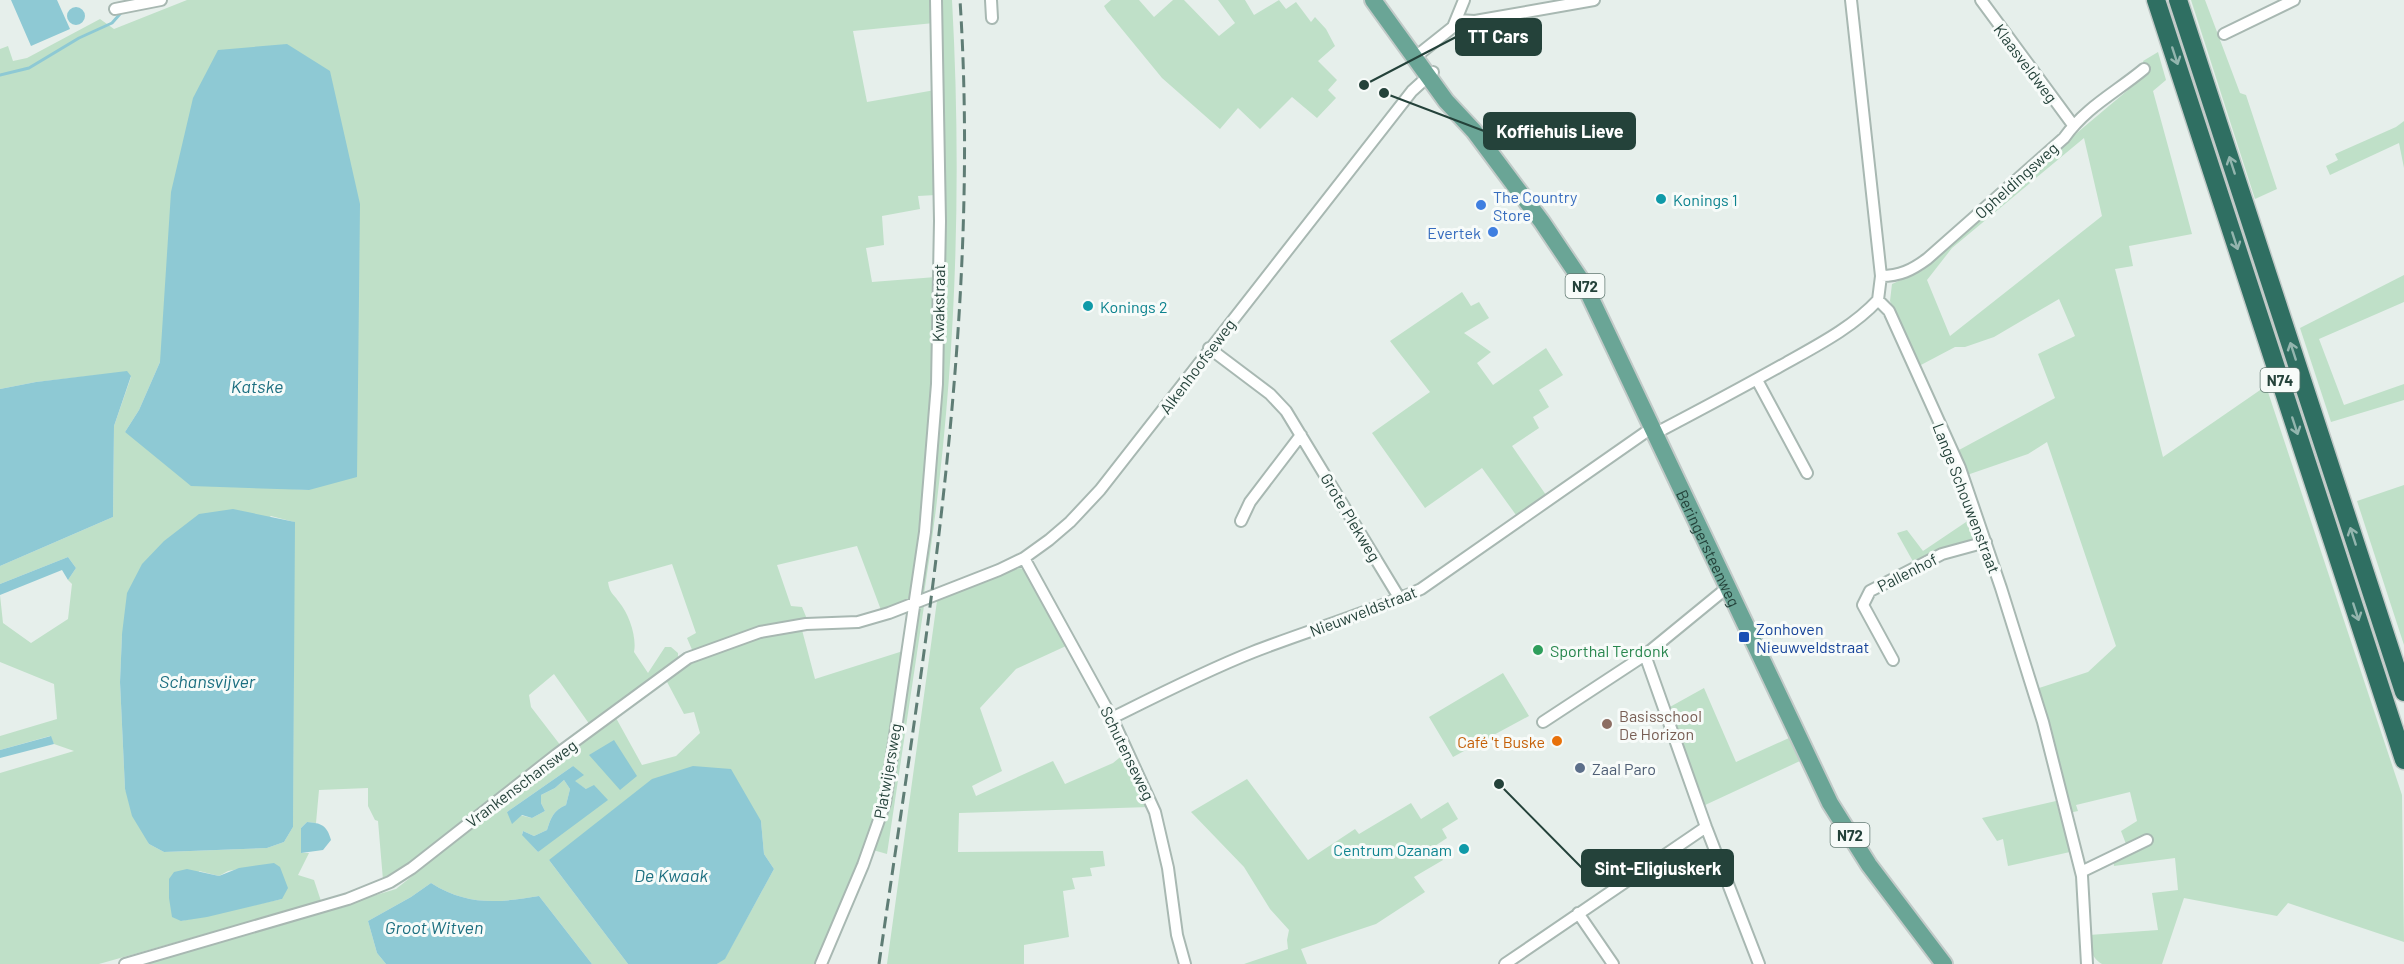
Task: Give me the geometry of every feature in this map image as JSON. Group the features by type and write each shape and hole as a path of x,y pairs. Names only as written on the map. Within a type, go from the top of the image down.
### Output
{"highway":[{"name":"N74","path":"2156,0 2404,760"},
{"name":"N74","path":"2178,0 2404,692"}],"main road":[{"name":"Beringersteenweg","path":"1373,0 1418,56 1461,119 1474,132 1568,258 1585,286 1830,803 1869,864 1944,964"},
{"name":"Beringersteenweg","path":"1383,0 1418,56"}],"street":[{"path":"115,9 160,0"},
{"name":"Kwakstraat","path":"914,605 925,532 937,384 940,221 936,0"},
{"path":"991,0 992,18"},
{"path":"1418,56 1449,31 1457,20 1464,0"},
{"path":"1457,20 1475,21 1594,0"},
{"path":"1654,430 1757,380 1816,346 1866,312 1878,300 1881,276 1851,0"},
{"name":"Klaasveldweg","path":"1981,0 2073,125"},
{"path":"2224,34 2294,0"},
{"name":"Opheldingsweg","path":"1881,276 1894,276 1911,270 1927,260 2064,138 2073,125 2093,106 2144,69"},
{"name":"Alkenhoofseweg","path":"914,605 1024,558 1070,522 1134,449 1209,348 1412,91 1431,74"},
{"name":"Lange Schouwenstraat","path":"1878,300 1889,312 1950,447 1986,542 2043,722 2081,872 2087,964"},
{"name":"Grote Plekweg","path":"1209,348 1270,394 1301,435 1400,599"},
{"path":"1757,380 1807,473"},
{"name":"Nieuwveldstraat","path":"1112,718 1233,660 1400,599 1421,589 1654,430"},
{"path":"1241,521 1250,502 1301,435"},
{"name":"Pallenhof","path":"1893,660 1863,605 1870,591 1942,554 1986,542"},
{"name":"Schutenseweg","path":"1024,558 1112,718 1151,802 1161,828 1177,935 1185,964"},
{"path":"1543,722 1645,655 1728,587"},
{"name":"Vrankenschansweg","path":"125,964 348,899 390,882 688,658 760,632 806,624 858,622 914,605"},
{"name":"Platwijersweg","path":"821,964 863,866 885,803 914,605"},
{"path":"1645,655 1706,827 1759,964"},
{"path":"1505,964 1706,827"},
{"path":"2081,872 2147,840"},
{"path":"1578,913 1613,964"}],"green space":[{"path":"187,0 933,0 934,23 853,31 867,102 935,90 936,195 918,196 920,209 882,216 884,245 866,248 872,282 936,277 925,477 916,557 910,597 907,602 881,610 857,546 777,565 791,606 802,607 807,619 693,652 687,638 696,633 672,564 608,582 611,591 629,619 635,646 634,652 648,673 665,647 671,647 678,653 678,659 590,725 554,674 529,695 531,707 561,746 394,876 383,880 378,821 375,820 368,806 368,788 319,790 316,823 307,822 301,828 301,853 309,853 298,875 314,880 321,901 99,964 0,964 0,773 74,751 54,744 50,736 0,750 0,736 57,719 54,684 0,662 0,595 3,623 31,643 68,619 72,584 68,580 76,568 68,557 0,584 0,566 113,517 114,426 131,377 127,372 36,382 0,389 0,49 8,46 13,61 27,58 100,19 114,29","holes":["160,362 309,490 261,487 125,432 139,410","271,516 294,522 293,827 284,842 267,848 164,852 149,844 125,789 120,682 122,634","250,867 282,899 181,921 199,871 219,876 228,871"]},
{"path":"941,0 952,0 957,149 954,298 935,520 924,594 920,594 930,519"},
{"path":"1111,0 1139,0 1154,17 1173,0 1184,0 1219,36 1235,23 1218,0 1245,0 1254,15 1279,0 1286,9 1296,2 1311,22 1315,17 1326,29 1335,46 1318,61 1337,80 1328,90 1336,98 1317,118 1292,97 1260,129 1238,108 1220,129 1162,78 1107,11 1104,6"},
{"path":"2191,0 2205,0 2240,93 2246,95 2277,189 2255,199"},
{"path":"2158,52 2166,80 2153,91 2192,234 2129,246 2133,266 2115,269 2163,457 2266,386 2402,795 2404,942 2288,903 2277,916 2184,898 2162,964 2102,964 2095,958 2089,935 2158,930 2152,893 2178,890 2175,858 2114,866 2112,854 2128,849 2121,831 2137,821 2130,792 2076,805 2078,811 2069,813 2036,689 2088,672 2116,646 2047,442 2028,454 1967,475 1959,450 2055,398 2038,354 2075,336 2059,299 1994,337 1965,347 1955,347 1919,366 1890,301 1892,284 1923,270 2147,74 2143,61","holes":["2084,138 2102,216 1950,336 1927,280 1952,248"]},
{"path":"2404,121 2404,168 2399,143 2330,175 2326,166 2338,160 2335,154 2396,127"},
{"path":"2404,275 2404,302 2319,339 2344,405 2404,384 2404,400 2331,422 2300,328"},
{"path":"1462,292 1471,306 1479,302 1489,318 1464,333 1491,352 1477,363 1493,385 1546,348 1563,375 1539,390 1549,407 1533,417 1539,428 1512,446 1546,495 1516,515 1482,468 1425,508 1372,433 1430,392 1390,341"},
{"path":"2404,485 2404,645 2357,501"},
{"path":"1972,518 1975,531 1972,539 1915,565 1897,533 1907,530 1923,551"},
{"path":"1019,568 1023,569 1038,592 1066,646 1016,669 980,708 1002,771 972,786 976,796 1053,761 1065,784 1113,763 1124,754 1150,807 959,813 958,852 1103,851 1105,866 1090,868 1092,876 1072,878 1075,889 1063,891 1069,937 1024,945 1024,964 887,964 937,601"},
{"path":"924,606 887,854 873,850 916,610"},
{"path":"802,630 815,679 903,651 880,806 874,826 817,964 717,964 725,958 774,869 764,854 761,821 549,860 628,964 592,964 539,896 484,901 457,896 431,883 368,921 377,953 386,964 145,964 396,889 563,755 616,718 642,765 676,756 700,733 694,712 684,714 666,680 688,663 760,637","holes":["573,766 574,781 586,789 538,852 522,834 523,831 534,836 547,830 554,814 566,805 570,789 564,780 541,795 541,803 545,811 532,818 507,812"]},
{"path":"1503,673 1529,716 1453,757 1429,717"},
{"path":"1704,688 1736,762 1789,738 1800,761 1703,806 1668,708"},
{"path":"1247,779 1308,860 1355,829 1359,834 1411,803 1421,819 1448,802 1458,819 1442,829 1447,838 1435,846 1443,860 1414,877 1425,892 1376,924 1301,949 1307,964 1244,964 1288,949 1289,930 1270,909 1244,867 1191,812"},
{"path":"2056,801 2070,852 2008,866 2003,839 1997,841 1982,818"}],"water":[{"path":"11,0 57,0 70,29 31,46"},
{"path":"76,7 82,10 85,16 82,22 76,25 70,22 67,16 70,10"},
{"name":"Katske","path":"287,44 330,71 360,204 357,477 309,490 191,486 125,432 139,410 160,362 171,192 193,98 218,50"},
{"path":"127,371 131,376 114,426 113,517 0,566 0,389 36,382"},
{"name":"Schansvijver","path":"233,509 295,522 293,827 284,842 267,848 164,852 149,844 132,816 125,789 120,682 127,593 142,564 164,541 199,514"},
{"path":"68,557 76,568 68,580 62,570 0,595 0,584"},
{"path":"51,736 54,744 0,758 0,750"},
{"path":"614,740 637,776 620,790 589,755"},
{"path":"573,766 584,775 575,781 586,789 594,785 608,800 538,852 522,835 523,831 534,836 547,830 554,814 566,805 570,789 564,780 541,795 541,803 545,811 532,818 522,815 512,824 507,812"},
{"name":"De Kwaak","path":"693,766 731,769 761,821 764,854 774,869 725,959 717,964 628,964 549,860 652,779"},
{"path":"307,822 320,824 328,831 331,840 323,850 301,853 301,828"},
{"path":"274,863 280,867 288,888 282,899 207,917 181,921 172,917 169,879 174,872 187,869 219,876 239,868"},
{"name":"Groot Witven","path":"431,883 457,896 484,901 539,896 592,964 386,964 377,953 368,921"}],"waterway":[{"path":"0,75 29,68 79,38 112,23 120,14"}],"railway":[{"path":"879,964 930,604 945,484 956,363 963,242 964,121 960,0"}],"place":[{"name":"TT Cars","path":"1364,85"},
{"name":"Koffiehuis Lieve","path":"1384,93"},
{"name":"Konings 1","path":"1661,199"},
{"name":"The Country Store","path":"1481,205"},
{"name":"Evertek","path":"1493,232"},
{"name":"Konings 2","path":"1088,306"},
{"name":"Zonhoven Nieuwveldstraat","path":"1744,637"},
{"name":"Sporthal Terdonk","path":"1538,650"},
{"name":"Basisschool De Horizon","path":"1607,724"},
{"name":"Café 't Buske","path":"1557,741"},
{"name":"Zaal Paro","path":"1580,768"},
{"name":"Sint-Eligiuskerk","path":"1499,784"},
{"name":"Centrum Ozanam","path":"1464,849"}]}
